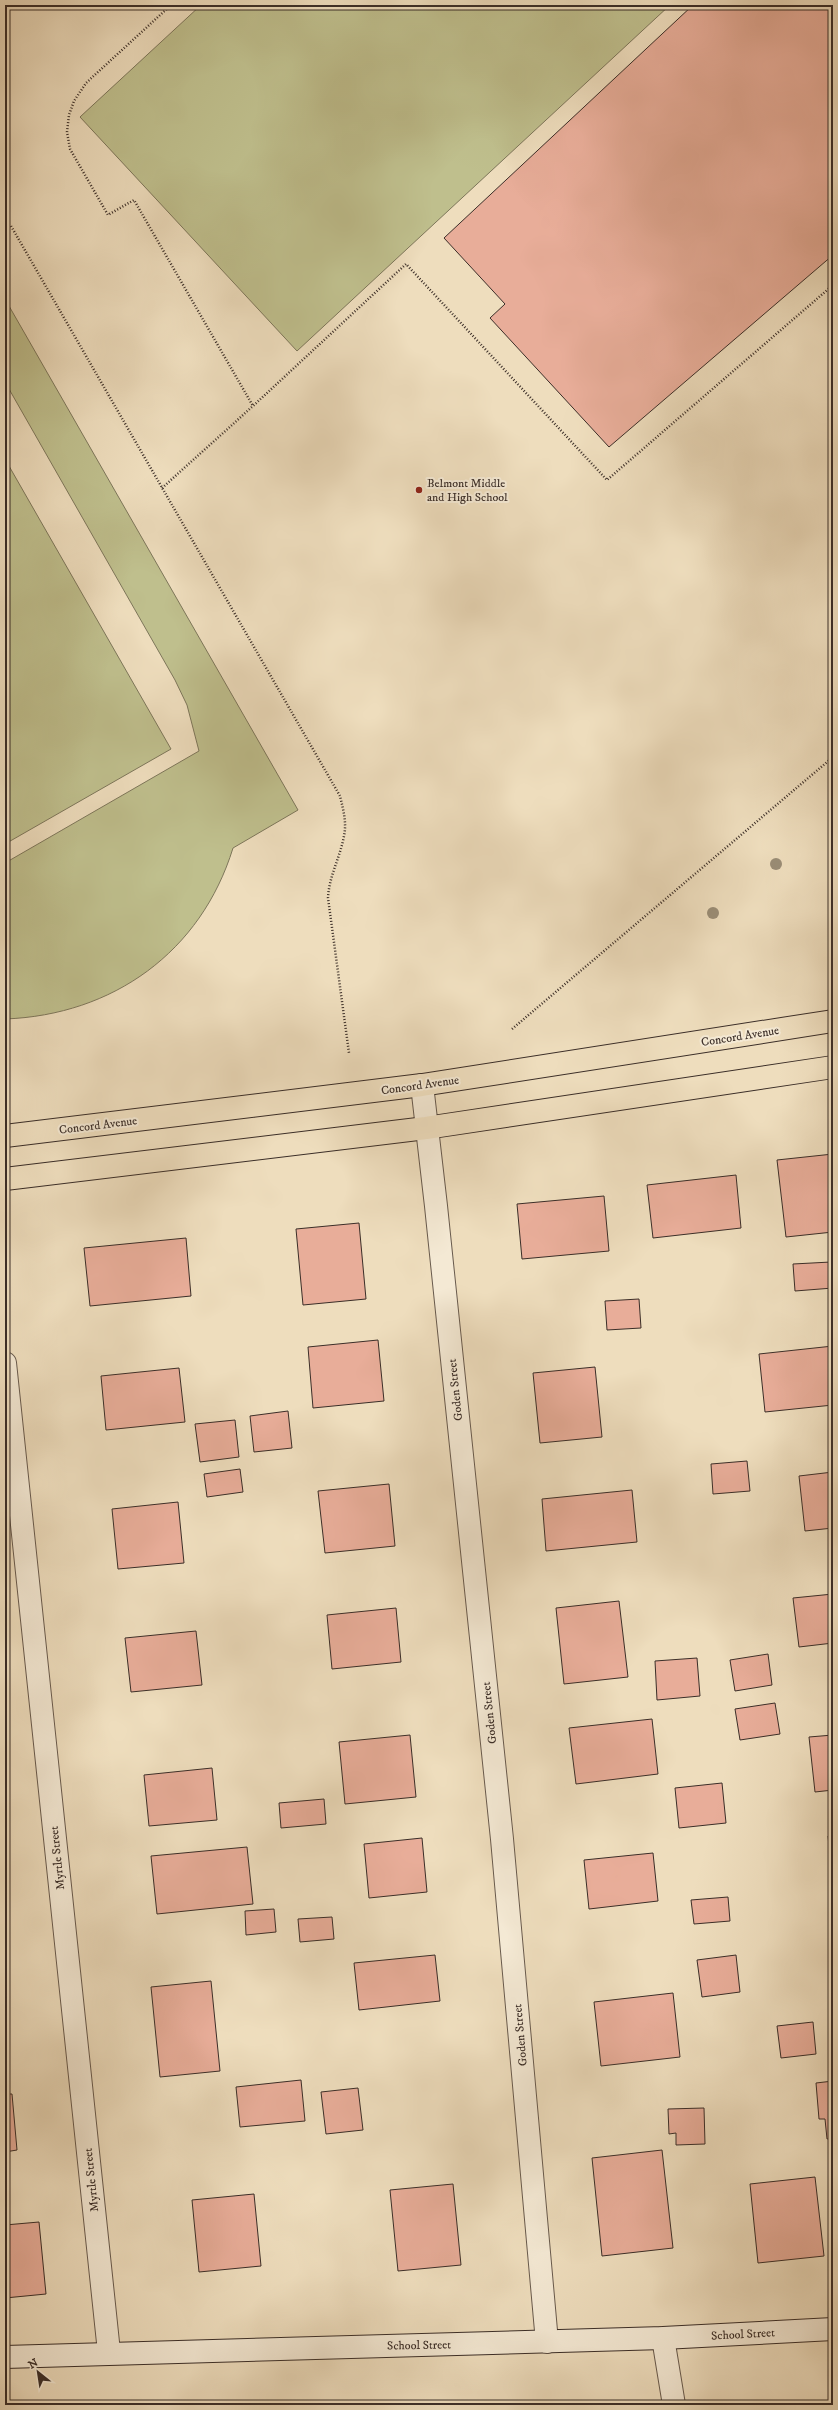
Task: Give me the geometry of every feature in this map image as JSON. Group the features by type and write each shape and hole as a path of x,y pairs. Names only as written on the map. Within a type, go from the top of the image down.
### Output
{"main road":[{"name":"Concord Avenue","path":"5,1136 422,1085 833,1021"},
{"path":"5,1179 426,1128 833,1067"}],"street":[{"name":"Goden Street","path":"422,1085 502,1839 548,2342"},
{"name":"Myrtle Street","path":"5,1363 109,2352"},
{"name":"School Street","path":"5,2357 109,2352 548,2342 663,2338 833,2329"},
{"path":"663,2338 674,2405"}],"path":[{"path":"171,5 86,84 74,101 69,115 67,132 70,149 108,215 134,200 253,406"},
{"path":"11,226 340,796 345,817 344,836 328,883 328,898 349,1053"},
{"path":"162,488 406,264 607,480 833,285"},
{"path":"512,1029 833,757"}],"green space":[{"path":"201,5 670,5 297,351 80,117"},
{"path":"5,299 298,810 233,848 218,885 199,918 175,947 148,971 116,991 82,1005 44,1015 5,1019 5,863 199,751 187,705 175,680 5,382"},
{"path":"5,459 171,749 5,844"}],"building":[{"path":"693,5 833,5 833,255 609,447 490,318 505,304 444,238"},
{"path":"833,1154 833,1232 786,1237 777,1160"},
{"path":"736,1175 741,1228 653,1238 647,1185"},
{"path":"604,1196 609,1251 522,1259 517,1204"},
{"path":"359,1223 366,1299 303,1305 296,1229"},
{"path":"186,1238 191,1296 90,1306 84,1248"},
{"path":"831,1262 833,1288 795,1291 793,1264"},
{"path":"639,1299 641,1328 607,1330 605,1301"},
{"path":"378,1340 384,1401 313,1408 308,1347"},
{"path":"833,1346 833,1405 765,1412 759,1354"},
{"path":"595,1367 602,1437 540,1443 533,1373"},
{"path":"179,1368 185,1422 106,1430 101,1376"},
{"path":"288,1411 292,1448 254,1452 250,1416"},
{"path":"235,1420 239,1457 200,1462 195,1424"},
{"path":"747,1461 750,1491 713,1494 711,1464"},
{"path":"240,1469 243,1492 207,1497 204,1474"},
{"path":"833,1472 833,1528 805,1531 799,1476"},
{"path":"389,1484 395,1546 325,1553 318,1491"},
{"path":"632,1490 637,1542 546,1551 542,1499"},
{"path":"178,1502 184,1563 118,1569 112,1509"},
{"path":"833,1594 833,1643 799,1647 793,1598"},
{"path":"619,1601 628,1677 564,1684 556,1608"},
{"path":"396,1608 401,1662 332,1669 327,1615"},
{"path":"196,1631 202,1685 131,1692 125,1638"},
{"path":"768,1654 772,1685 735,1691 730,1660"},
{"path":"697,1658 700,1696 657,1700 655,1661"},
{"path":"775,1703 780,1734 740,1740 735,1709"},
{"path":"652,1719 658,1774 576,1784 569,1728"},
{"path":"410,1735 416,1797 345,1804 339,1742"},
{"path":"833,1735 833,1790 815,1792 809,1737"},
{"path":"212,1768 217,1820 149,1826 144,1775"},
{"path":"722,1783 726,1823 679,1828 675,1788"},
{"path":"324,1799 326,1824 281,1828 279,1803"},
{"path":"828,1836 833,1836 833,1886"},
{"path":"422,1838 427,1892 369,1898 364,1844"},
{"path":"247,1847 253,1904 157,1914 151,1856"},
{"path":"653,1853 658,1901 589,1909 584,1860"},
{"path":"728,1897 730,1921 694,1924 691,1900"},
{"path":"274,1909 276,1932 246,1935 245,1911"},
{"path":"332,1917 334,1939 300,1942 298,1919"},
{"path":"435,1955 440,2001 359,2010 354,1963"},
{"path":"736,1955 740,1992 702,1997 697,1960"},
{"path":"211,1981 220,2071 160,2077 151,1987"},
{"path":"673,1993 680,2057 601,2066 594,2002"},
{"path":"813,2022 816,2054 781,2058 777,2026"},
{"path":"301,2080 305,2121 240,2127 236,2087"},
{"path":"833,2081 833,2138 827,2139 825,2119 819,2119 816,2083"},
{"path":"358,2088 363,2130 326,2134 321,2092"},
{"path":"5,2094 12,2094 17,2150 5,2152"},
{"path":"704,2108 705,2144 676,2145 676,2133 669,2134 668,2109"},
{"path":"662,2150 673,2248 602,2256 592,2158"},
{"path":"815,2177 824,2256 758,2263 750,2184"},
{"path":"453,2184 461,2265 398,2271 390,2190"},
{"path":"254,2194 261,2266 199,2272 192,2200"},
{"path":"39,2222 46,2294 5,2298 5,2225"}],"place":[{"name":"Belmont Middle and High School","path":"419,490"}]}
